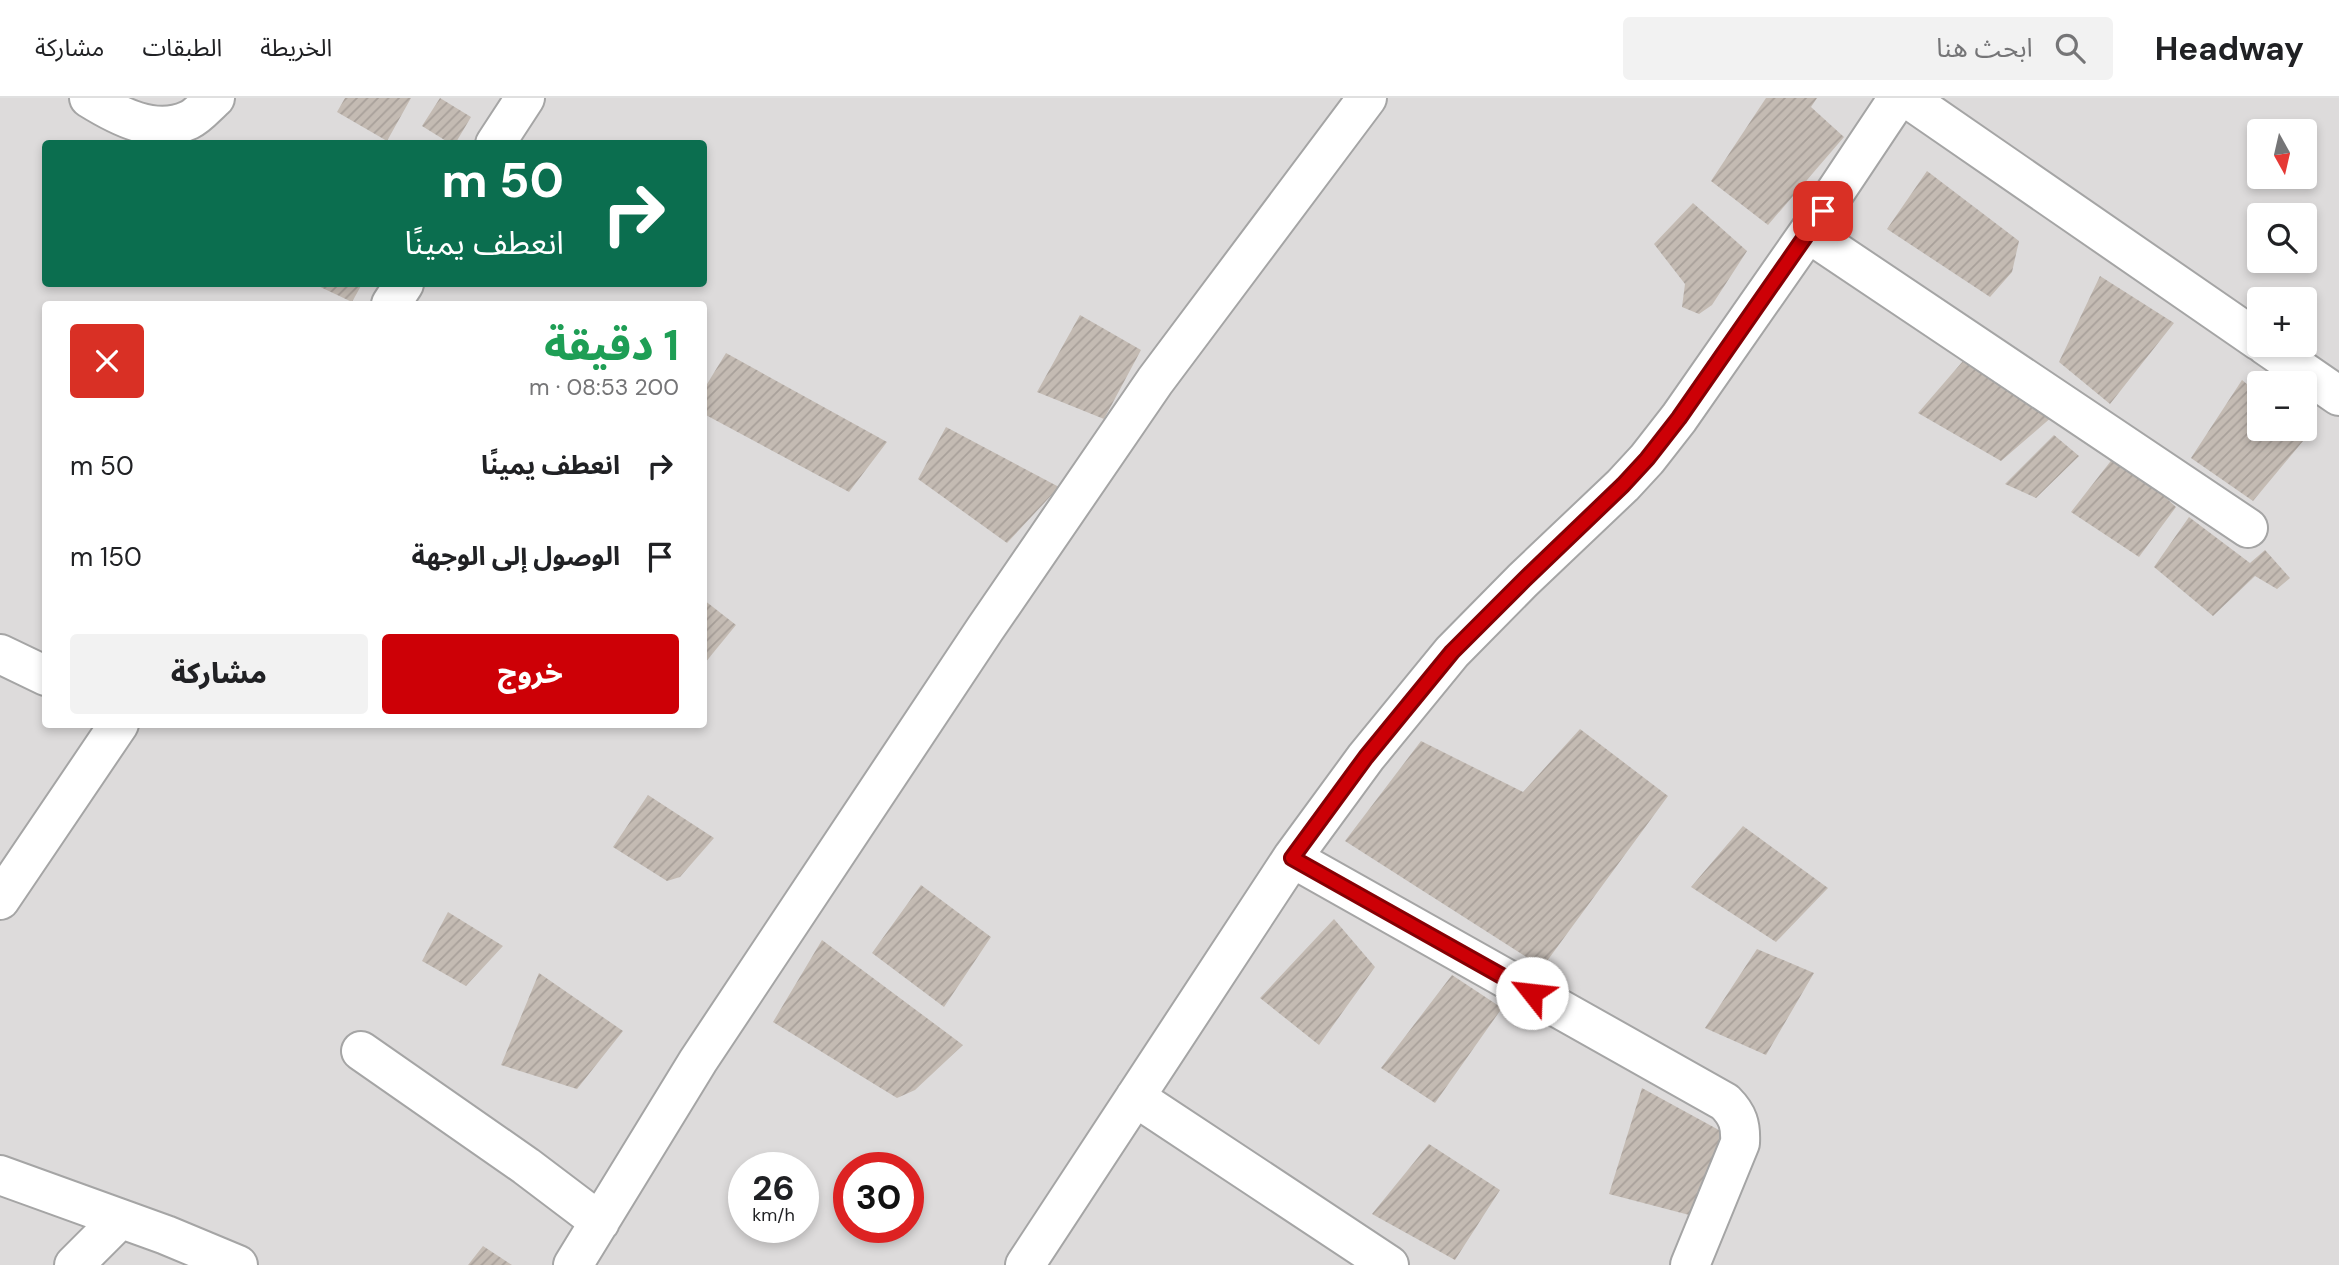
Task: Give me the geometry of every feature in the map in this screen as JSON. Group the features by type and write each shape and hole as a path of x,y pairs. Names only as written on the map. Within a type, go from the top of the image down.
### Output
{"street":[{"path":"89,98 145,125 165,127 190,120 215,98"},
{"path":"498,140 525,98"},
{"path":"577,1264 698,1061 993,618 1155,381 1367,98"},
{"path":"1025,1265 1292,858 1366,757 1452,652 1647,459 1679,418 1899,98"},
{"path":"1907,98 2247,333"},
{"path":"1808,233 2248,528"},
{"path":"2282,357 2339,396"},
{"path":"0,654 42,674"},
{"path":"0,900 116,728"},
{"path":"1292,858 1725,1102 1735,1112 1741,1126 1740,1143 1690,1265"},
{"path":"361,1051 526,1166 600,1222"},
{"path":"1135,1097 1390,1265"},
{"path":"0,1175 238,1265"},
{"path":"74,1265 120,1219"}],"shaded area":[{"path":"0,98 2339,98 2339,1265 0,1265"}],"building":[{"path":"345,98 411,98 388,140 337,112"},
{"path":"440,98 471,117 457,140 445,140 422,126"},
{"path":"1766,98 1817,98 1811,107 1844,137 1768,225 1711,181"},
{"path":"1927,171 2019,241 2012,272 1990,297 1887,229"},
{"path":"1693,203 1747,251 1712,305 1699,314 1682,307 1685,284 1654,244"},
{"path":"2100,276 2174,323 2110,404 2059,362"},
{"path":"320,287 360,287 353,301"},
{"path":"1080,315 1141,350 1104,419 1037,392"},
{"path":"726,353 887,442 849,492 707,416 707,384"},
{"path":"1963,361 2053,416 2001,461 1918,413"},
{"path":"2242,380 2247,384 2247,441 2303,441 2253,501 2191,458"},
{"path":"946,427 1059,487 1007,543 918,479"},
{"path":"2054,435 2079,456 2036,498 2005,484"},
{"path":"2117,453 2176,507 2139,557 2071,512"},
{"path":"2189,517 2250,563 2265,550 2290,578 2277,589 2255,576 2213,616 2154,567"},
{"path":"707,602 736,625 707,660"},
{"path":"1580,729 1668,796 1547,961 1528,958 1345,841 1421,741 1523,792"},
{"path":"648,795 714,838 680,877 667,881 613,847"},
{"path":"1743,826 1828,888 1776,942 1691,887"},
{"path":"921,885 991,937 944,1007 872,953"},
{"path":"448,912 503,946 466,986 422,961"},
{"path":"1334,919 1375,967 1319,1045 1260,998"},
{"path":"822,940 963,1045 915,1090 897,1098 773,1022"},
{"path":"1757,949 1814,973 1766,1055 1705,1028"},
{"path":"539,973 623,1031 577,1089 501,1065"},
{"path":"1452,975 1502,1008 1435,1103 1381,1068"},
{"path":"1642,1088 1728,1135 1697,1217 1609,1194"},
{"path":"1429,1144 1500,1190 1455,1260 1372,1214"},
{"path":"483,1246 512,1265 468,1265"}],"route":[{"path":"1532,993 1292,858 1366,757 1452,652 1647,459 1679,418 1823,211"}]}
